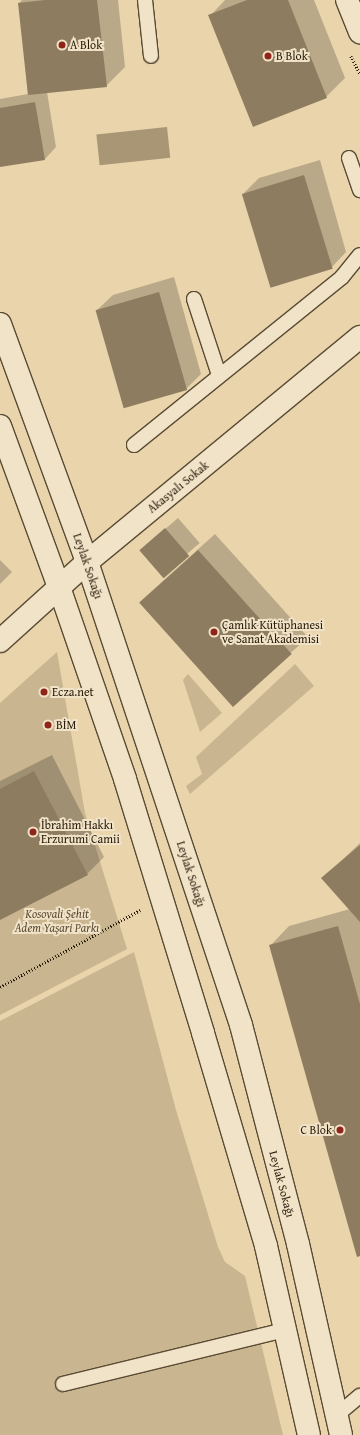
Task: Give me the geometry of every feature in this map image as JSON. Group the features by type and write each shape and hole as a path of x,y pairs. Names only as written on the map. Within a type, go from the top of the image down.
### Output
{"street":[{"path":"348,0 360,32"},
{"name":"Leylak Sokağı","path":"0,324 87,562 241,1025 298,1244 339,1425"},
{"name":"Akasyalı Sokak","path":"0,641 87,562 360,337"},
{"path":"0,426 60,587 125,779 162,898 266,1246 309,1435"}],"lane":[{"path":"145,0 151,56"},
{"path":"349,158 360,190"},
{"path":"134,445 342,277 360,255"},
{"path":"194,299 219,375"},
{"path":"63,1384 286,1330"},
{"path":"339,1425 360,1396"}],"path":[{"path":"0,987 162,898"}],"green space":[{"name":"Kosovali Şehit Adem Yaşari Parkı","path":"57,652 85,813 127,949 0,1015 0,703"},
{"path":"295,664 314,686 190,794 186,786 202,774 196,757"},
{"path":"188,674 222,713 200,732 183,680"},
{"path":"134,952 176,1110 218,1247 225,1262 245,1276 283,1435 0,1435 0,1021"}],"shaded area":[{"path":"167,127 170,158 100,165 96,134"}],"building":[{"name":"A Blok","path":"45,0 97,0 107,87 28,95 18,3"},
{"name":"B Blok","path":"247,0 288,0 327,98 253,127 208,15"},
{"path":"35,102 45,160 0,167 0,108"},
{"path":"304,175 333,269 270,288 242,194"},
{"path":"159,292 187,390 124,408 96,310"},
{"path":"165,528 189,556 164,578 139,550"},
{"path":"198,550 292,654 233,707 139,603"},
{"name":"İbrahim Hakkı Erzurumi Camii","path":"34,771 88,875 0,920 0,789"},
{"path":"360,845 360,922 321,878"},
{"name":"C Blok","path":"338,926 360,1004 360,1256 357,1257 269,945"}],"place":[{"name":"A Blok","path":"62,45"},
{"name":"B Blok","path":"268,56"},
{"name":"Çamlık Kütüphanesi ve Sanat Akademisi","path":"214,632"},
{"name":"Ecza.net","path":"44,692"},
{"name":"BİM","path":"48,725"},
{"name":"İbrahim Hakkı Erzurumi Camii","path":"33,832"},
{"name":"C Blok","path":"340,1130"}]}
